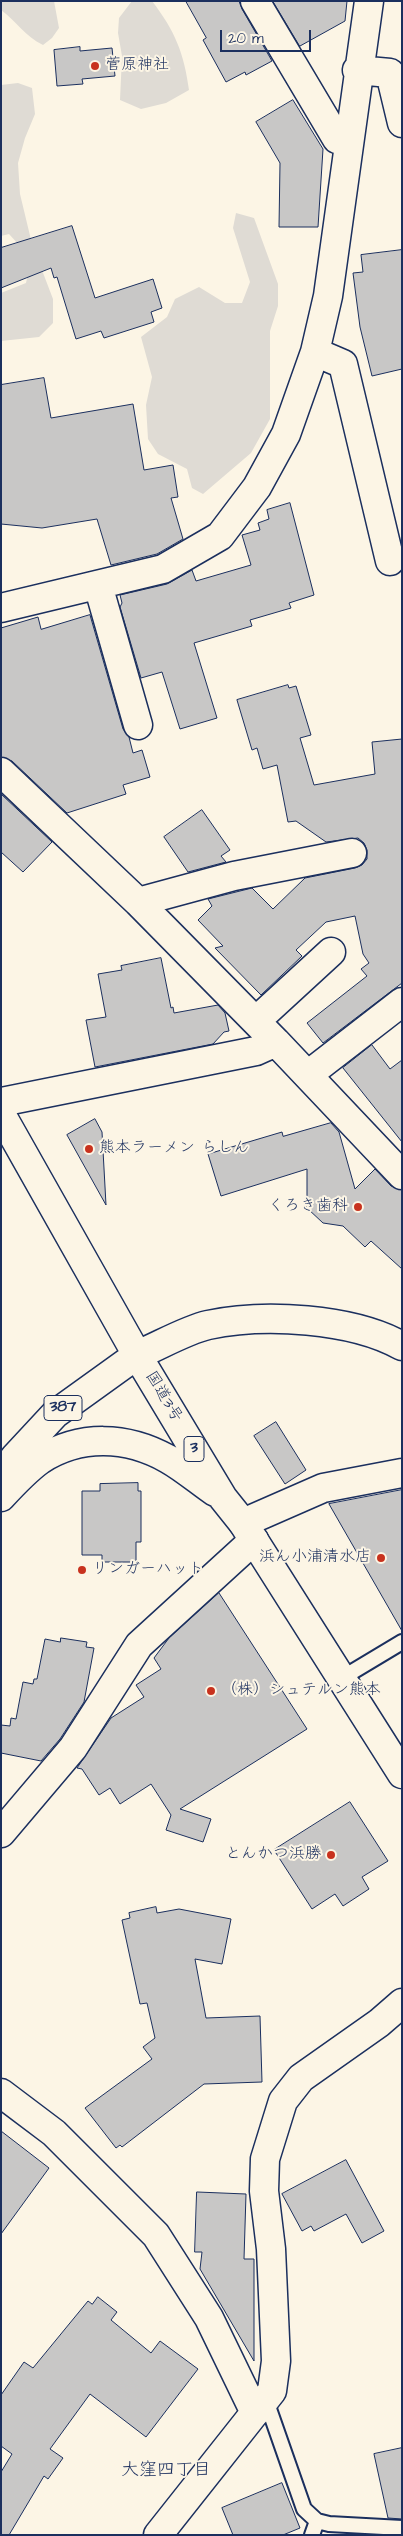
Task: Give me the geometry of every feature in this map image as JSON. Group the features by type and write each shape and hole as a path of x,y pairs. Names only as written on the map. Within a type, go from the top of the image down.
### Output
{"main road":[{"path":"255,1 338,139 348,143"},
{"path":"1,608 163,569 220,536 257,488 286,434 315,352 328,296 357,70 369,1"},
{"path":"357,70 390,73 402,123"},
{"path":"315,352 343,364 390,561"},
{"path":"98,585 138,725"},
{"path":"1,772 138,902 257,1020 402,1175"},
{"path":"138,902 234,876 352,853"},
{"path":"257,1020 331,952"},
{"path":"309,1074 402,1002"},
{"path":"1,1102 256,1051 276,1042"},
{"name":"国道3号","path":"1,1114 137,1355 223,1498 249,1531 402,1774"},
{"path":"137,1355 207,1325 270,1318 345,1326 383,1336 402,1346"},
{"name":"387","path":"1,1475 55,1414 137,1355"},
{"path":"1,1497 41,1460 75,1444 112,1440 144,1447 169,1459 223,1498"},
{"path":"1,1833 73,1748 140,1645 249,1531 323,1488 402,1473"},
{"path":"158,2535 272,2391 276,2360 271,2249 264,2191 266,2159 283,2101 301,2078 379,2023 402,2003"},
{"path":"1,2093 54,2133 156,2235 209,2318 259,2407"}],"lane":[{"path":"342,1678 402,1642"},
{"path":"259,2407 268,2406 304,2509 317,2520 329,2524 402,2528"},
{"path":"312,2535 317,2520"}],"shaded area":[{"path":"1,1 54,1 59,28 52,38 43,45 31,37 1,10"},
{"path":"132,1 152,1 167,22 181,53 189,90 166,103 141,109 120,100 122,56 118,33 119,18"},
{"path":"18,83 32,88 35,114 25,138 18,163 20,194 32,244 53,299 53,323 39,337 1,341 1,293 26,283 28,275 27,262 19,245 9,234 1,236 1,85"},
{"path":"236,213 254,218 278,284 278,306 270,331 270,419 251,453 203,494 192,488 187,469 158,454 148,439 146,405 152,377 141,337 167,317 175,299 199,287 225,303 242,303 250,282 233,228"}],"building":[{"path":"186,1 239,1 272,61 246,75 245,72 226,82 203,40 206,38"},
{"path":"273,1 347,1 345,21 300,46"},
{"path":"80,47 80,51 112,48 115,76 82,79 83,84 57,86 54,50"},
{"path":"293,100 323,149 318,227 279,227 280,163 256,122"},
{"path":"72,226 95,298 153,279 162,308 151,312 154,322 104,338 101,331 76,339 57,277 54,278 51,268 1,288 1,248"},
{"path":"402,250 402,369 372,376 360,327 353,273 363,272 361,255"},
{"path":"44,378 51,418 133,404 144,470 173,465 178,497 171,498 183,539 157,554 111,565 97,519 42,528 1,524 1,385"},
{"path":"290,503 314,595 289,603 291,608 250,620 252,626 194,643 217,718 180,729 162,672 141,678 120,607 122,603 120,595 167,584 192,570 196,581 251,565 242,535 260,530 258,523 269,519 267,510"},
{"path":"90,615 123,729 129,737 133,753 142,750 150,777 123,785 126,794 67,813 12,761 1,757 1,628 38,617 41,629"},
{"path":"288,685 289,688 296,686 311,735 300,738 314,785 375,774 372,742 402,739 402,983 323,1043 307,1023 367,976 361,969 369,963 363,954 355,916 326,922 296,950 302,956 261,995 215,948 223,946 198,920 212,906 208,899 252,888 273,909 305,878 355,868 362,865 367,859 367,850 364,843 358,838 326,842 296,821 288,822 277,765 263,769 257,748 252,750 237,700"},
{"path":"1,794 52,842 23,872 1,852"},
{"path":"202,810 230,850 221,856 226,862 188,872 164,837"},
{"path":"161,958 171,1008 173,1007 174,1013 218,1005 225,1013 229,1031 224,1032 213,1044 95,1067 86,1020 106,1017 98,974 122,970 121,966"},
{"path":"372,1045 390,1069 402,1060 402,1142 343,1068"},
{"name":"熊本ラーメン らしん","path":"95,1119 102,1132 106,1205 67,1135"},
{"path":"331,1123 339,1132 355,1189 375,1169 391,1186 402,1190 402,1269 371,1241 365,1247 343,1226 323,1223 307,1208 307,1169 221,1196 208,1154 282,1132 283,1136"},
{"path":"276,1422 306,1470 285,1484 254,1436"},
{"path":"138,1483 138,1491 141,1491 141,1542 136,1542 136,1562 102,1562 102,1555 82,1555 82,1491 100,1491 100,1484"},
{"name":"浜ん小浦清水店","path":"402,1490 402,1631 329,1504"},
{"name":"（株）シュテルン熊本","path":"219,1593 307,1729 180,1809 211,1819 203,1842 166,1830 171,1815 151,1784 120,1804 110,1788 99,1795 82,1769 77,1768 111,1718 144,1697 136,1685 161,1669 154,1658 169,1638"},
{"path":"61,1638 87,1642 86,1647 94,1648 84,1702 60,1739 41,1761 1,1753 1,1725 10,1726 11,1718 16,1719 23,1682 33,1684 34,1679 37,1679 45,1639 60,1642"},
{"name":"とんかつ浜勝","path":"350,1802 388,1861 362,1877 369,1889 343,1906 335,1894 312,1909 274,1850"},
{"path":"156,1907 157,1913 179,1909 231,1919 222,1964 195,1959 206,2018 260,2016 262,2082 204,2084 122,2147 120,2145 116,2148 85,2108 152,2059 143,2047 155,2038 147,2003 140,2004 122,1920 130,1918 129,1913"},
{"path":"1,2131 49,2168 1,2234"},
{"path":"346,2160 384,2231 362,2243 346,2214 314,2231 311,2226 302,2231 282,2194"},
{"path":"197,2192 246,2194 244,2259 254,2259 254,2361 200,2269 202,2252 195,2252"},
{"path":"98,2297 117,2312 111,2320 151,2353 160,2341 198,2369 146,2437 90,2394 50,2449 63,2458 48,2479 44,2476 9,2535 1,2535 1,2472 12,2454 1,2446 1,2395 24,2362 33,2368 88,2301 92,2304"},
{"path":"402,2448 402,2519 388,2518 374,2454"},
{"path":"282,2483 300,2528 283,2535 233,2535 222,2508"}],"place":[{"name":"菅原神社","path":"95,66"},
{"name":"熊本ラーメン らしん","path":"89,1149"},
{"name":"くろき歯科","path":"358,1207"},
{"name":"浜ん小浦清水店","path":"381,1558"},
{"name":"リンガーハット","path":"82,1570"},
{"name":"（株）シュテルン熊本","path":"211,1691"},
{"name":"とんかつ浜勝","path":"331,1855"}],"district":[{"name":"大窪四丁目","path":"166,2471"}]}
